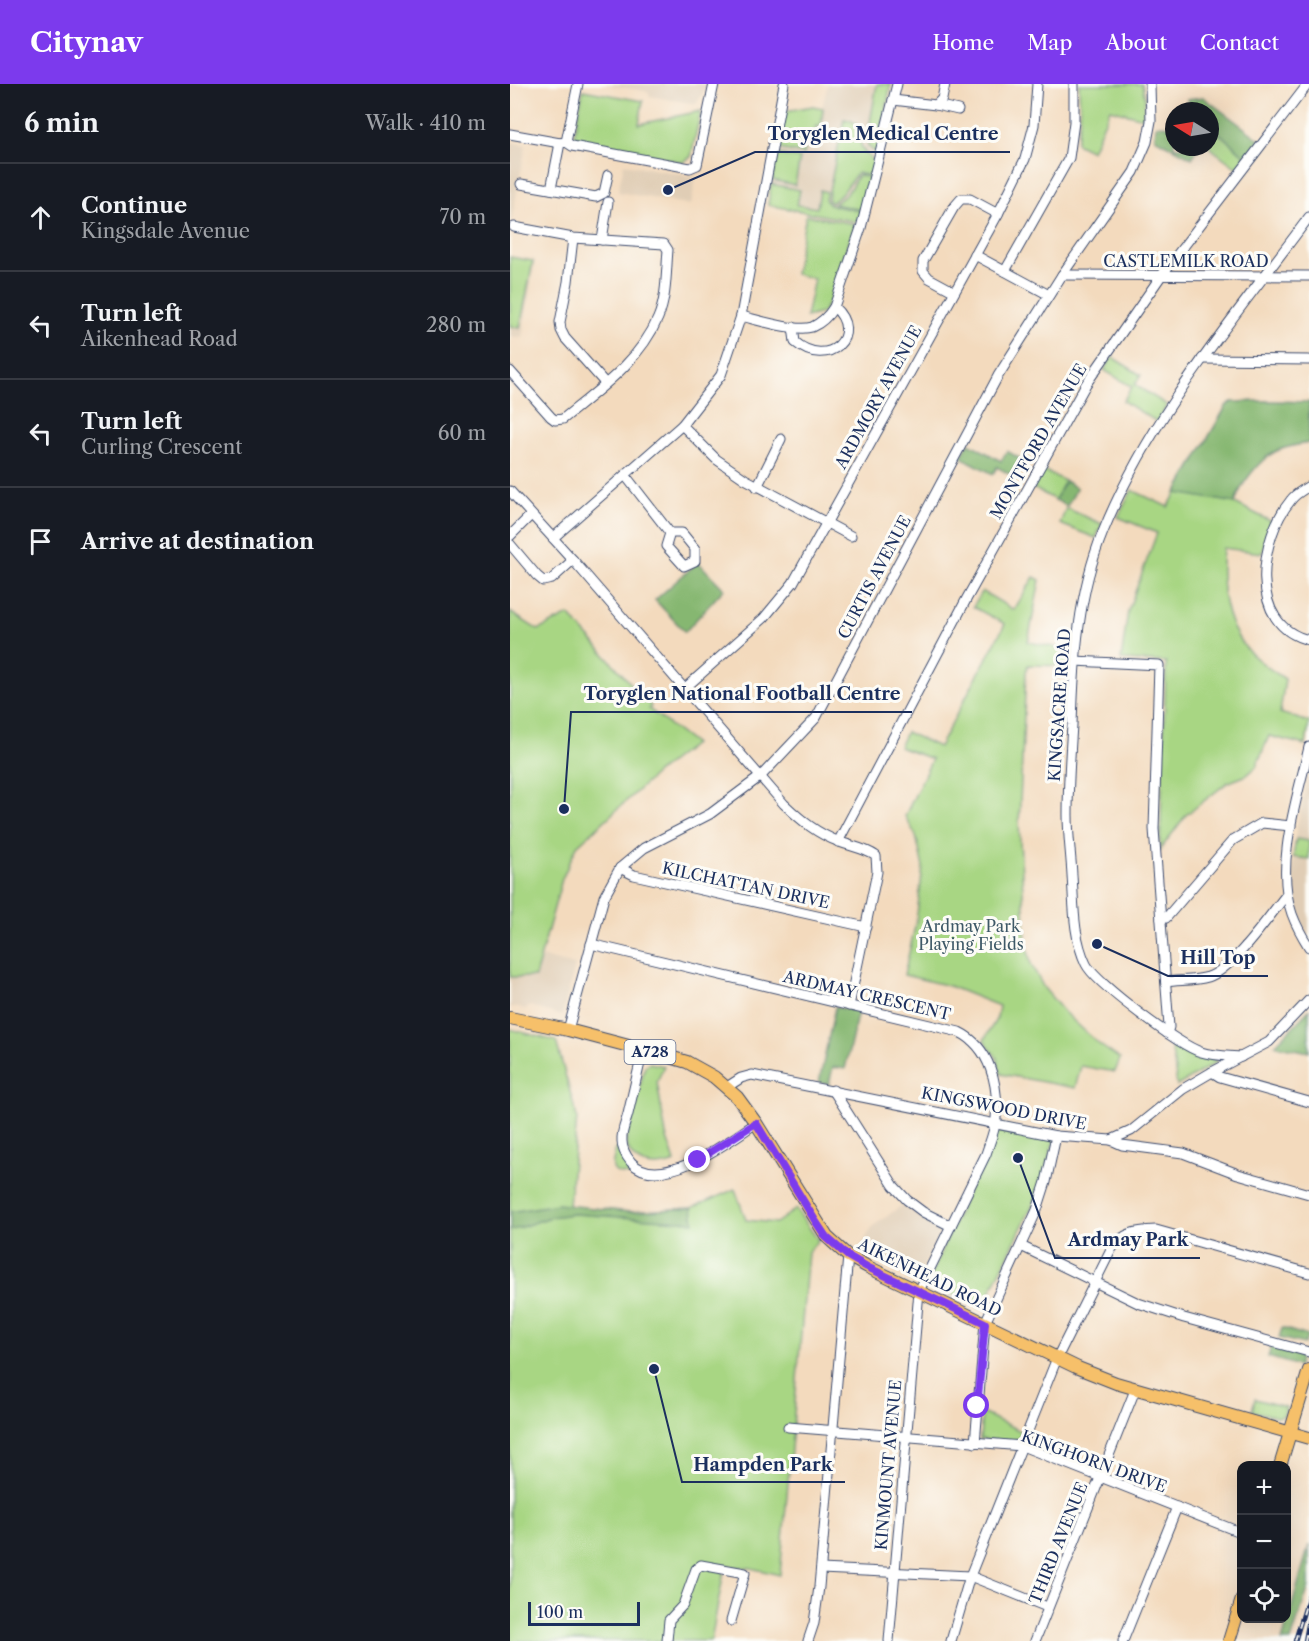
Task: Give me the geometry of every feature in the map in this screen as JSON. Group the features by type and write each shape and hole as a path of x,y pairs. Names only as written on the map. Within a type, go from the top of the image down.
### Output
{"main road":[{"name":"AIKENHEAD ROAD","path":"510,1018 568,1030 677,1059 697,1067 727,1087 756,1123 826,1237 848,1256 1096,1376 1135,1390 1309,1437"},
{"path":"1282,1461 1309,1370"},
{"path":"1229,1641 1237,1615"}],"street":[{"path":"551,189 578,84"},
{"path":"510,134 563,142 572,146 690,168 697,165 714,84"},
{"path":"553,538 682,425 722,375 741,316 784,84"},
{"path":"741,316 793,327 812,327 834,308 861,228 897,84"},
{"path":"936,105 942,99 945,84"},
{"name":"ARDMORY AVENUE","path":"684,689 764,618 793,583 953,291 998,214 1025,159 1034,125 1037,84"},
{"path":"1005,271 1069,158 1074,122 1074,84"},
{"name":"CURTIS AVENUE","path":"568,1030 604,897 621,868 644,848 710,814 761,776 816,718 998,376 1062,274 1134,172 1147,142 1152,121 1150,84"},
{"name":"MONTFORD AVENUE","path":"838,842 962,609 1086,384 1161,276 1308,84"},
{"path":"893,100 958,110"},
{"path":"521,184 597,197 604,193 608,175"},
{"path":"953,291 929,278 923,271 923,261 949,216 962,200 970,199 998,214"},
{"path":"603,240 608,202"},
{"name":"KINGSACRE ROAD","path":"1241,1057 1201,1052 1167,1033 1096,978 1087,966 1077,944 1068,815 1074,661 1084,592 1102,532 1133,469 1164,416 1203,359 1309,217"},
{"path":"510,371 551,417 563,419 632,359 646,339 658,318 664,297 668,250 663,244 573,238 514,227"},
{"path":"573,238 560,322 561,330 565,338 605,382"},
{"path":"975,255 1049,295"},
{"name":"CASTLEMILK ROAD","path":"1062,274 1309,276"},
{"path":"793,327 795,342 804,350 818,353 834,350 843,339 846,325 843,315 834,308"},
{"path":"1203,359 1309,360"},
{"path":"682,425 716,459 757,487 851,536"},
{"path":"757,487 781,439"},
{"path":"625,475 670,533"},
{"path":"1309,486 1292,499 1278,520 1271,538 1265,566 1264,586 1267,602 1276,619 1285,629 1300,638 1309,640"},
{"path":"510,491 806,825 838,842 864,849 876,856 877,872 849,1006"},
{"path":"510,536 531,515"},
{"path":"510,544 543,581 552,579 573,560"},
{"path":"1074,661 1159,665 1154,829 1169,1027 1167,1033"},
{"path":"1309,747 1291,826 1286,863 1287,894 1291,912 1309,947"},
{"path":"1161,919 1166,918 1233,840 1262,823 1291,826"},
{"name":"KILCHATTAN DRIVE","path":"621,868 634,875 866,927"},
{"path":"1166,982 1207,977 1221,970 1232,961 1287,894"},
{"name":"ARDMAY CRESCENT","path":"591,944 959,1032 979,1047 988,1061 994,1080 995,1123 986,1154 918,1291"},
{"path":"1111,1140 1131,1131 1183,1089 1269,1042 1309,1000"},
{"path":"643,1050 622,1137 626,1155 634,1165 644,1170 656,1171 690,1163 756,1123"},
{"path":"1212,1072 1220,1077 1309,1102"},
{"name":"KINGSWOOD DRIVE","path":"727,1087 741,1078 752,1075 1056,1136 1111,1140 1122,1144 1183,1153 1238,1174 1309,1194"},
{"path":"833,1090 894,1186 923,1212 951,1226"},
{"path":"975,1443 985,1323 1042,1196 1056,1136"},
{"path":"951,1641 970,1576 1058,1358 1115,1243 1126,1234 1135,1231 1156,1230 1309,1274"},
{"path":"1021,1246 1138,1303 1309,1352"},
{"path":"808,1641 817,1605 821,1569 848,1256"},
{"name":"KINMOUNT AVENUE","path":"889,1641 918,1291"},
{"name":"THIRD AVENUE","path":"1035,1641 1135,1390"},
{"name":"KINGHORN DRIVE","path":"788,1427 1022,1446 1237,1531"},
{"path":"1123,1641 1176,1507"},
{"path":"667,1641 669,1620 683,1605 696,1569 701,1565 745,1573 731,1621"},
{"path":"821,1569 970,1576 1047,1607"}],"shaded area":[{"path":"604,84 708,84 696,104 649,96 649,92"},
{"path":"828,84 891,84 871,178 858,222 768,205 785,111 813,106 822,107"},
{"path":"510,142 526,145 510,228"},
{"path":"624,164 696,177 691,205 618,192"},
{"path":"510,256 535,260 522,338 510,336"},
{"path":"1309,772 1309,936 1300,920 1295,904 1292,877 1296,832"},
{"path":"542,957 575,965 562,1016 530,1006 526,1009 510,1007 510,977 535,977"},
{"path":"904,1204 941,1228 920,1274 912,1274 860,1248 873,1226"}],"green space":[{"path":"877,84 891,84 877,154 868,146 867,139"},
{"path":"1079,84 1142,84 1145,99 1143,118 1110,109 1092,151 1076,143 1080,119"},
{"path":"583,90 643,101 639,124 701,111 691,157 683,162 577,143 574,136"},
{"path":"1203,97 1210,102 1188,102 1188,99"},
{"path":"813,106 823,108 821,127 816,126 814,135 808,134 804,154 778,149 785,111"},
{"path":"1219,109 1260,140 1246,157 1219,133"},
{"path":"844,119 858,126 862,148 875,162 871,176 857,173 843,193 831,203 828,200 829,191"},
{"path":"1156,125 1165,126 1165,143 1155,138"},
{"path":"1219,133 1246,157 1237,168 1219,154"},
{"path":"777,154 800,158 795,185 772,180"},
{"path":"858,175 871,178 862,210 834,204 847,194"},
{"path":"771,184 800,190 797,205 817,208 820,190 827,192 825,199 829,205 861,211 858,222 768,205"},
{"path":"806,215 855,224 829,302 822,313 806,317 814,279 795,274"},
{"path":"510,257 533,261 520,328 510,326"},
{"path":"1112,357 1141,375 1135,385 1167,405 1157,422 1123,401 1132,387 1104,370"},
{"path":"1232,402 1309,402 1309,443 1285,448 1272,454 1260,463 1245,482 1235,503 1270,521 1262,553 1223,548 1223,587 1232,625 1245,647 1285,679 1280,713 1309,722 1306,745 1269,736 1256,767 1247,775 1227,783 1186,815 1160,850 1166,662 1121,660 1128,611 1157,533 1118,517 1132,490 1168,507 1227,405"},
{"path":"1232,402 1309,402 1309,443 1290,446 1272,453 1245,482 1235,503 1176,493 1227,405"},
{"path":"969,443 1001,461 1007,451 1021,459 1011,475 997,467 993,474 961,457"},
{"path":"1043,470 1065,481 1055,500 1033,488"},
{"path":"1065,481 1077,488 1067,506 1055,500"},
{"path":"1066,508 1102,524 1096,538 1060,524"},
{"path":"698,562 724,589 685,632 655,600"},
{"name":"Ardmay Park Playing Fields","path":"1034,577 1040,580 1028,642 1070,650 1070,666 1028,665 1026,672 1019,824 1026,942 1031,964 1044,988 1064,1012 1100,1045 1120,1059 1115,1072 1081,1066 1075,1088 1001,1074 997,1058 984,1040 997,1018 999,1006 949,986 904,975 916,922 923,867 916,836 905,816 932,759 899,747 906,732 939,747 1005,624 973,607 982,591 1014,610"},
{"path":"510,612 538,630 569,615 651,706 649,709 694,744 658,772 577,846 562,879 535,977 510,977"},
{"path":"1296,839 1309,841 1309,859 1293,857"},
{"path":"835,1007 858,1011 845,1069 833,1067 829,1084 819,1083"},
{"path":"1309,1010 1309,1052 1275,1045"},
{"path":"510,1029 556,1041 577,1117 569,1206 630,1212 692,1208 735,1189 746,1220 776,1223 796,1209 818,1240 808,1253 780,1575 751,1568 725,1566 711,1641 510,1641"},
{"path":"1171,1043 1192,1054 1217,1060 1217,1062 1177,1086"},
{"path":"650,1063 664,1066 657,1082 666,1135 675,1162 659,1166 651,1166 638,1161 629,1150 626,1141 645,1066"},
{"path":"997,1124 1055,1138 1037,1196 984,1305 980,1307 932,1286 929,1280"},
{"path":"616,1148 623,1161 636,1172 635,1175 621,1174 614,1170"},
{"path":"558,1204 630,1212 692,1208 694,1222 574,1214 551,1217 510,1231 510,1212"},
{"path":"1282,1328 1308,1336 1304,1344 1279,1338"},
{"path":"1271,1347 1297,1354 1300,1357 1299,1366 1268,1357"},
{"path":"1255,1399 1286,1407 1284,1415 1277,1417 1252,1411"},
{"path":"982,1413 1023,1432 1019,1438 1010,1442 980,1439"},
{"path":"1309,1545 1309,1586 1291,1641 1282,1641 1287,1623 1291,1623 1291,1609"}],"railway":[{"path":"1295,1641 1309,1595"},
{"path":"1305,1641 1309,1619"}],"place":[{"name":"Toryglen Medical Centre","path":"668,190"},
{"name":"Toryglen National Football Centre","path":"564,809"},
{"name":"Hill Top","path":"1097,944"},
{"name":"Ardmay Park","path":"1018,1158"},
{"name":"Hampden Park","path":"654,1369"}],"route":[{"path":"698,1160 756,1123 816,1222 826,1237 837,1247 867,1267 985,1323 977,1406"}]}
